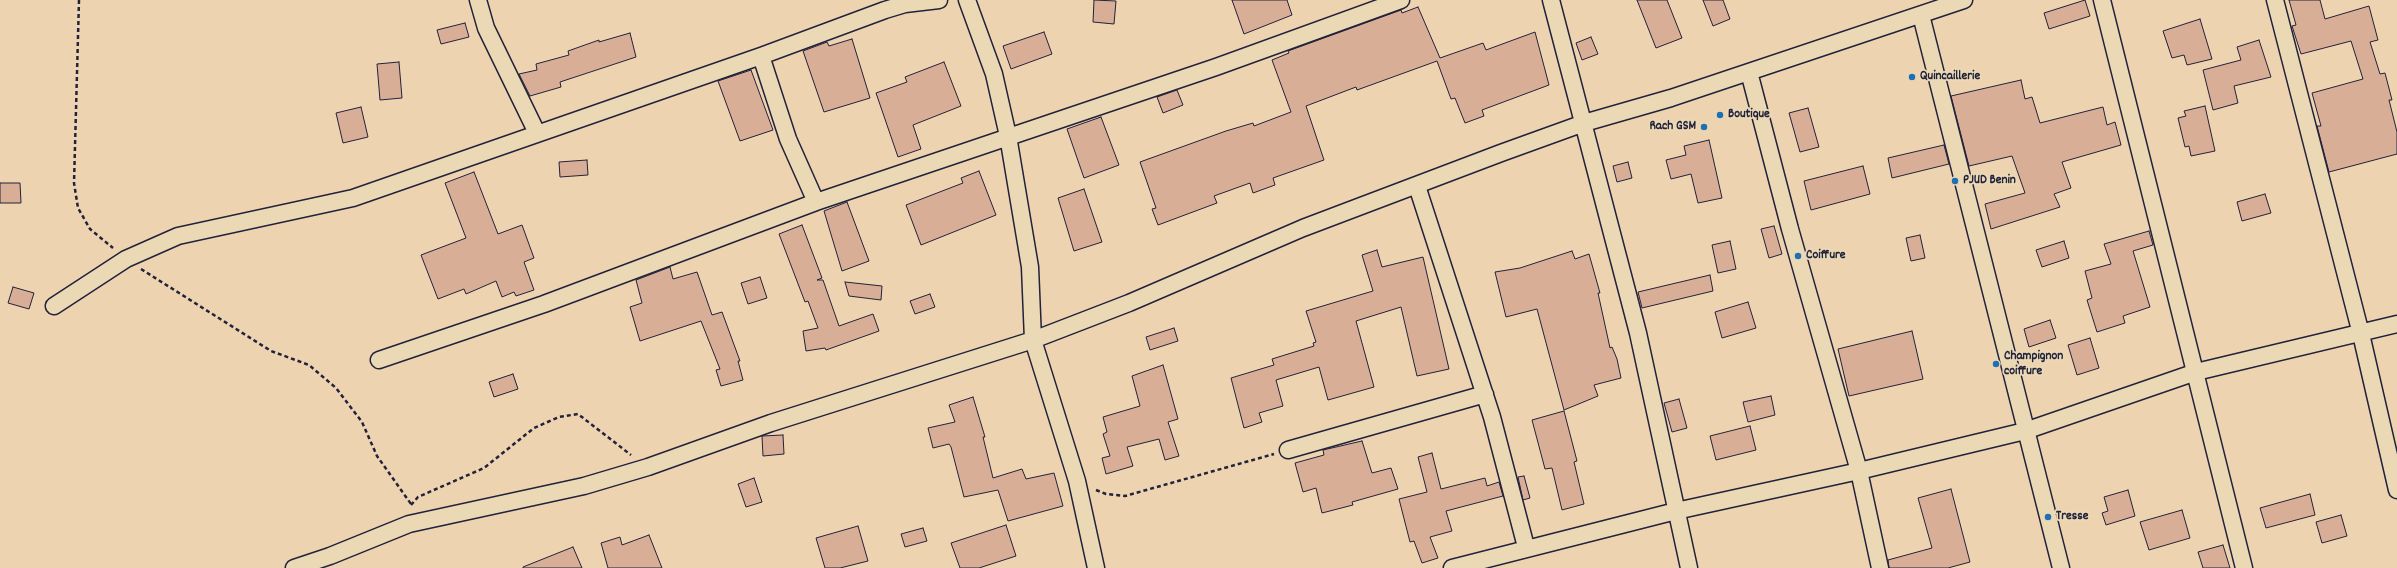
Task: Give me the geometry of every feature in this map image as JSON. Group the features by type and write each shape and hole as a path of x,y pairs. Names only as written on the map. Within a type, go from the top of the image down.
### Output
{"street":[{"path":"478,0 486,28 537,134"},
{"path":"54,306 126,259 178,236 353,198 761,56 885,10 905,4 939,0"},
{"path":"967,0 994,74 1008,136 1030,267 1034,340 1077,481 1096,568"},
{"path":"379,360 544,304 816,202 1216,67 1401,0"},
{"path":"1551,0 1638,332 1689,568"},
{"path":"296,568 409,524 584,486 648,467 771,423 1034,340 1129,303 1303,228 1584,123 1671,98 1964,0"},
{"path":"2102,0 2244,568"},
{"path":"2275,0 2361,334 2397,490"},
{"path":"1921,14 2025,431 2061,568"},
{"path":"761,56 788,139 816,202"},
{"path":"1749,72 1790,229 1858,471 1880,568"},
{"path":"1417,186 1485,394 1526,547"},
{"path":"1452,568 1526,547 1676,511 1858,471 2025,431 2196,372 2361,334 2397,324"},
{"path":"1288,450 1485,394"}],"path":[{"path":"79,0 74,183 78,208 90,229 126,259 271,351 309,365 336,388 362,422 377,456 411,504"},
{"path":"409,524 411,504 418,497 484,468 534,428 559,417 578,414 648,467"},
{"path":"1077,481 1106,494 1125,496 1240,465 1288,450"}],"building":[{"path":"1094,0 1116,1 1114,24 1093,22"},
{"path":"1232,0 1287,0 1292,15 1244,34"},
{"path":"1637,0 1667,0 1682,38 1656,48"},
{"path":"1703,0 1723,0 1730,19 1713,26"},
{"path":"2085,0 2090,16 2049,29 2044,13"},
{"path":"2289,0 2320,0 2325,19 2369,6 2378,40 2370,42 2380,74 2385,73 2392,100 2389,100 2397,132 2397,154 2329,172 2317,126 2321,126 2312,93 2363,79 2351,41 2301,54 2292,26 2296,25"},
{"path":"1418,7 1440,58 1483,43 1486,50 1535,32 1549,85 1482,110 1484,116 1465,123 1455,98 1451,99 1437,61 1357,90 1356,87 1306,106 1324,160 1273,178 1275,185 1253,193 1250,183 1214,196 1217,203 1158,225 1152,209 1156,208 1140,162 1226,131 1253,123 1254,126 1291,112 1272,60 1289,53 1288,51 1401,10 1402,13"},
{"path":"2200,19 2212,59 2187,65 2184,55 2172,58 2163,31"},
{"path":"465,23 469,37 441,44 437,30"},
{"path":"1044,32 1052,54 1011,69 1003,46"},
{"path":"630,33 636,57 560,82 561,87 530,96 519,74 537,70 536,64 569,55 568,51 599,40 599,42"},
{"path":"1591,37 1598,54 1582,60 1576,43"},
{"path":"852,39 870,98 824,112 803,51 827,42 829,46"},
{"path":"2259,40 2271,77 2234,86 2238,103 2213,110 2203,70 2241,60 2237,47"},
{"path":"399,62 402,98 380,100 377,64"},
{"path":"944,62 961,106 913,125 921,149 898,157 876,93 907,82 905,77"},
{"path":"751,70 773,130 740,141 718,81"},
{"path":"2021,80 2025,99 2032,97 2040,123 2103,107 2107,125 2115,122 2121,145 2062,162 2071,188 2054,194 2060,207 1991,229 1985,204 2025,193 2012,156 1969,166 1951,96"},
{"path":"1177,90 1183,105 1163,113 1157,97"},
{"path":"2205,106 2215,151 2191,156 2189,146 2185,147 2178,118 2186,116 2184,111"},
{"path":"361,107 368,137 343,143 336,113"},
{"path":"1808,108 1819,147 1800,152 1789,113"},
{"path":"1101,117 1119,165 1084,178 1067,129"},
{"path":"1709,140 1722,198 1698,203 1691,174 1671,179 1666,160 1686,155 1684,146"},
{"path":"1944,145 1949,164 1892,178 1888,158"},
{"path":"587,160 588,175 560,177 559,162"},
{"path":"1628,162 1632,178 1617,182 1613,166"},
{"path":"1863,166 1870,194 1811,210 1804,181"},
{"path":"979,171 996,215 921,245 906,205 963,183 961,178"},
{"path":"474,172 498,234 522,225 534,258 524,262 534,290 516,296 514,292 502,297 496,281 466,294 464,289 438,299 421,255 466,238 445,183"},
{"path":"0,183 20,183 21,203 0,203"},
{"path":"1084,189 1102,242 1074,251 1058,198"},
{"path":"2265,194 2271,213 2242,221 2237,202"},
{"path":"847,202 869,261 842,271 824,211"},
{"path":"802,225 822,278 817,280 823,280 839,326 873,314 879,331 826,350 825,348 806,351 803,331 818,328 808,301 805,302 779,234"},
{"path":"1774,226 1782,254 1769,258 1761,229"},
{"path":"2149,231 2153,245 2133,251 2150,307 2123,316 2125,323 2097,332 2087,300 2092,298 2085,271 2111,264 2104,244"},
{"path":"1920,235 1925,258 1911,261 1906,238"},
{"path":"1730,241 1736,269 1718,273 1712,245"},
{"path":"2064,241 2069,258 2042,267 2036,250"},
{"path":"1377,250 1382,267 1423,257 1449,369 1417,376 1401,307 1356,321 1374,387 1328,400 1319,367 1276,380 1283,406 1259,413 1262,422 1244,428 1231,378 1274,365 1272,359 1314,346 1313,343 1316,342 1306,311 1373,291 1362,255"},
{"path":"1572,251 1575,259 1589,254 1600,293 1598,293 1610,348 1612,347 1617,359 1621,378 1594,385 1598,396 1564,410 1537,309 1506,317 1495,272 1520,268"},
{"path":"670,267 673,279 697,272 712,315 722,312 740,361 738,361 743,380 721,386 716,370 720,369 701,321 640,341 630,307 642,303 636,280"},
{"path":"1710,275 1713,291 1642,308 1638,292"},
{"path":"760,277 767,298 748,304 741,283"},
{"path":"845,282 882,286 881,300 849,296"},
{"path":"13,287 34,293 29,309 8,303"},
{"path":"930,294 935,307 915,314 910,301"},
{"path":"1748,302 1756,328 1722,338 1715,312"},
{"path":"2050,320 2056,338 2029,347 2024,329"},
{"path":"1174,328 1178,341 1150,350 1146,337"},
{"path":"1912,331 1923,379 1849,396 1838,349"},
{"path":"2090,338 2099,368 2077,375 2068,345"},
{"path":"1163,365 1178,419 1168,422 1179,456 1165,460 1159,439 1127,447 1133,466 1106,474 1102,458 1110,456 1103,434 1107,432 1103,417 1140,406 1132,376"},
{"path":"513,374 518,389 494,397 489,382"},
{"path":"1771,396 1775,415 1748,422 1743,402"},
{"path":"973,397 985,437 983,437 993,478 1022,469 1026,479 1054,473 1063,506 1008,521 998,490 964,497 951,447 949,444 933,448 928,428 955,422 949,405"},
{"path":"1679,399 1687,428 1672,432 1664,403"},
{"path":"1564,411 1577,461 1574,462 1584,504 1562,510 1552,468 1545,469 1532,420"},
{"path":"1750,426 1756,450 1716,460 1710,436"},
{"path":"783,435 784,454 763,456 762,436"},
{"path":"1362,441 1372,473 1391,468 1398,489 1352,502 1353,505 1322,513 1316,488 1303,492 1295,463 1324,455 1323,450"},
{"path":"1432,453 1441,489 1485,478 1487,486 1499,482 1503,496 1446,511 1452,531 1430,537 1438,558 1422,563 1414,541 1410,542 1399,499 1427,492 1418,457"},
{"path":"1524,476 1530,498 1523,500 1518,477"},
{"path":"754,478 762,502 746,507 738,484"},
{"path":"1951,489 1970,562 1948,568 1889,568 1888,560 1932,548 1918,498"},
{"path":"2128,490 2135,516 2106,525 2102,513 2108,511 2104,497"},
{"path":"2310,494 2315,515 2266,528 2260,508"},
{"path":"2182,510 2190,538 2149,550 2140,522"},
{"path":"2341,515 2347,536 2322,543 2316,522"},
{"path":"1006,525 1016,556 979,568 960,568 951,543"},
{"path":"858,526 868,561 840,568 825,568 816,538"},
{"path":"923,528 927,541 905,547 901,534"},
{"path":"649,535 662,568 608,568 601,543 620,537 622,545"},
{"path":"2223,545 2230,568 2203,568 2198,552"},
{"path":"573,547 582,568 523,568 523,567"}],"place":[{"name":"Quincaillerie","path":"1912,77"},
{"name":"Boutique","path":"1720,115"},
{"name":"Rach GSM","path":"1704,127"},
{"name":"PJUD Benin","path":"1955,181"},
{"name":"Coiffure","path":"1798,256"},
{"name":"Champignon coiffure","path":"1996,364"},
{"name":"Tresse","path":"2048,517"}]}
